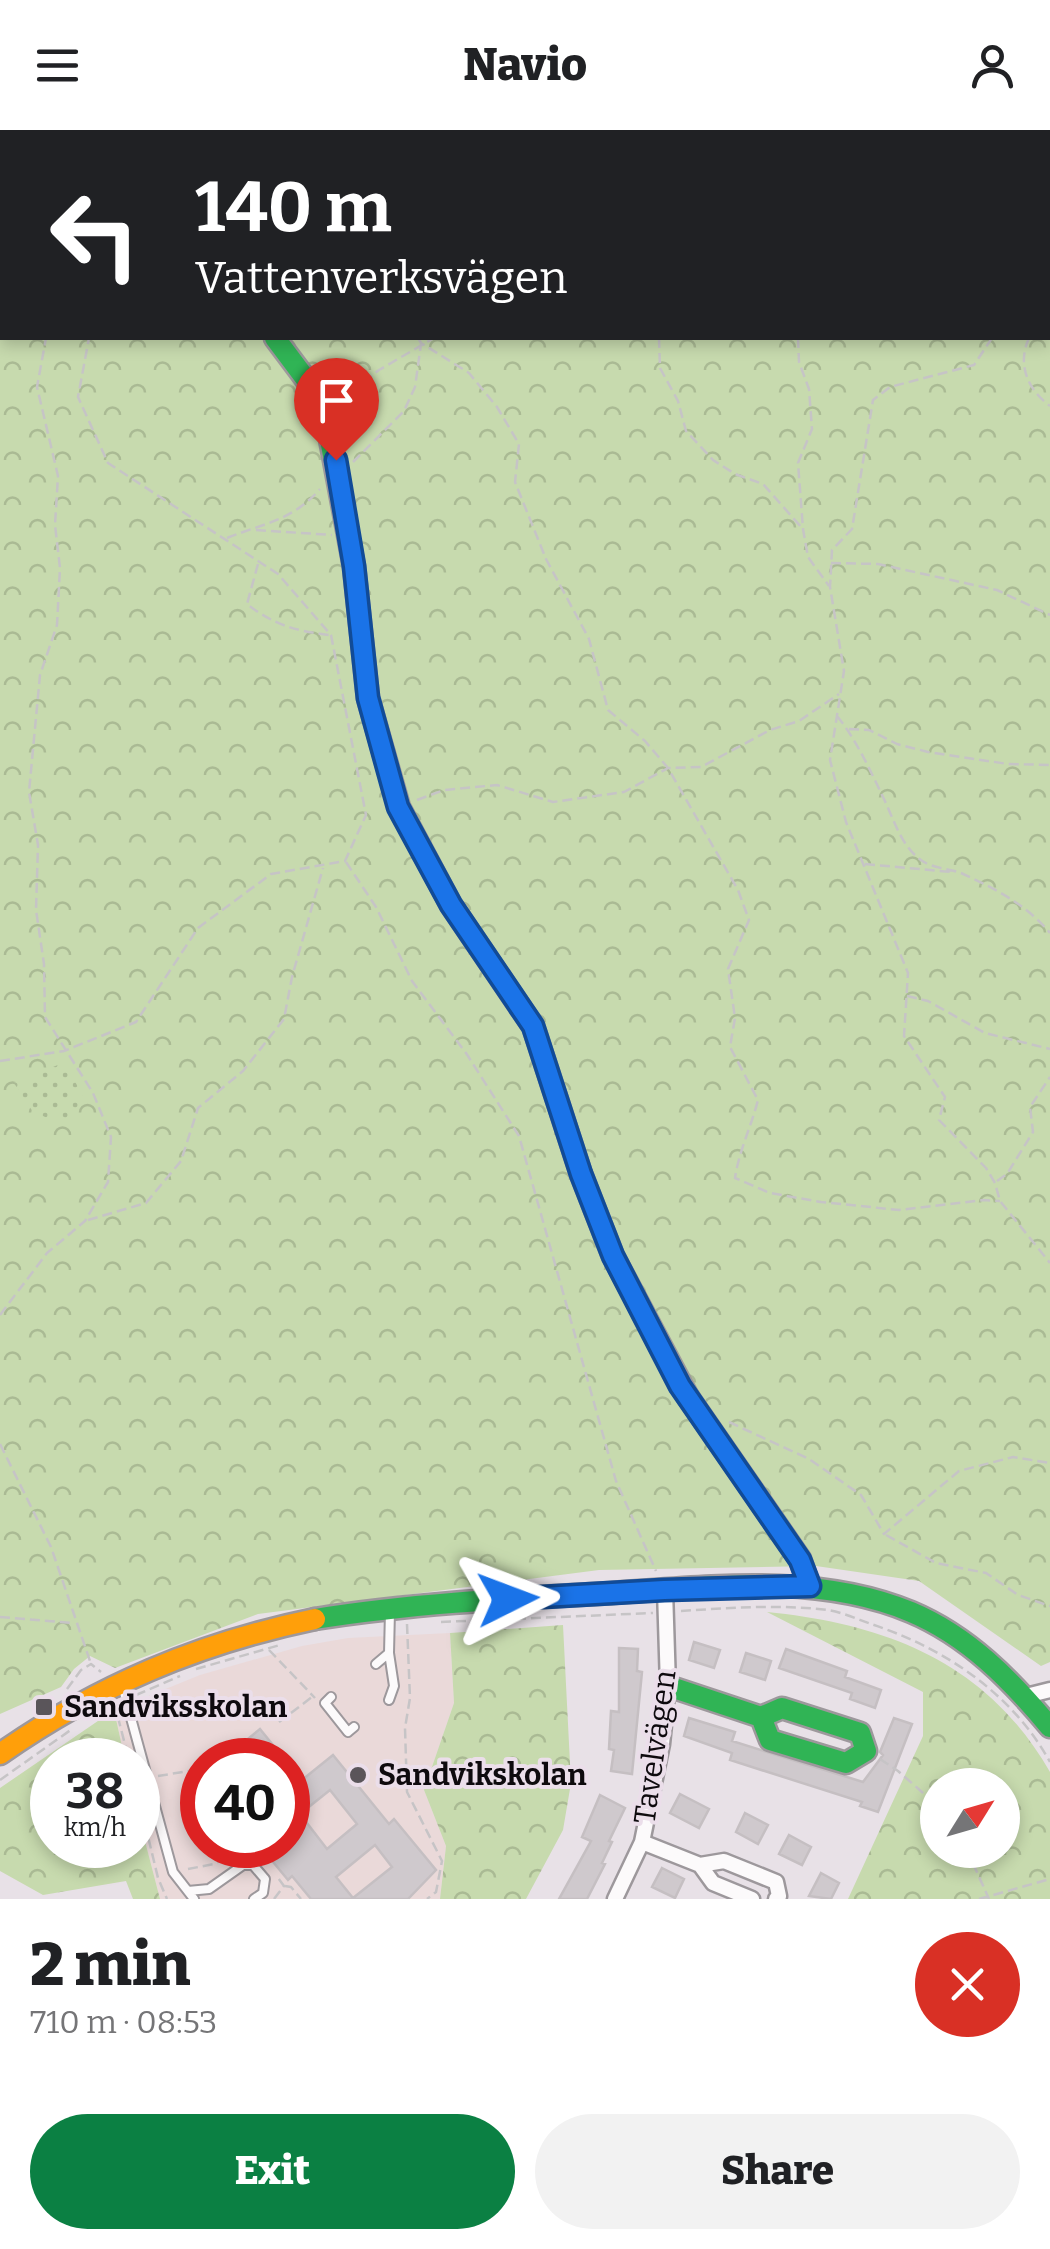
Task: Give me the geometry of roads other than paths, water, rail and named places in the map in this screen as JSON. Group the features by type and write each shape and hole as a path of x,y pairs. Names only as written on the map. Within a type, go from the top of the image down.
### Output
{"street":[{"path":"276,340 323,402 349,536 368,698 398,807 451,905 533,1026 581,1174 613,1256 680,1386 800,1560 810,1586"},
{"path":"0,1754 47,1720 124,1690 226,1639 312,1618 389,1616 664,1590 810,1586 856,1594 913,1613 968,1644 1026,1696 1050,1727"},
{"name":"Tavelvägen","path":"615,1899 642,1842 662,1744 668,1686 664,1590"},
{"path":"668,1686 761,1717 782,1708 860,1733 866,1750 846,1762 770,1740 761,1717"},
{"path":"1026,1696 1050,1690"},
{"path":"642,1842 700,1865 714,1883 752,1899"},
{"path":"700,1865 724,1861 776,1882 776,1899"}],"lane":[{"path":"389,1616 394,1686 390,1700"},
{"path":"376,1664 389,1653"},
{"path":"124,1690 173,1872 194,1899"},
{"path":"328,1700 348,1732 354,1727"},
{"path":"188,1891 208,1889 243,1865 253,1865 265,1879 263,1892 254,1899"}],"place":[{"name":"Sandviksskolan","path":"44,1707"},
{"name":"Sandvikskolan","path":"358,1775"}]}
